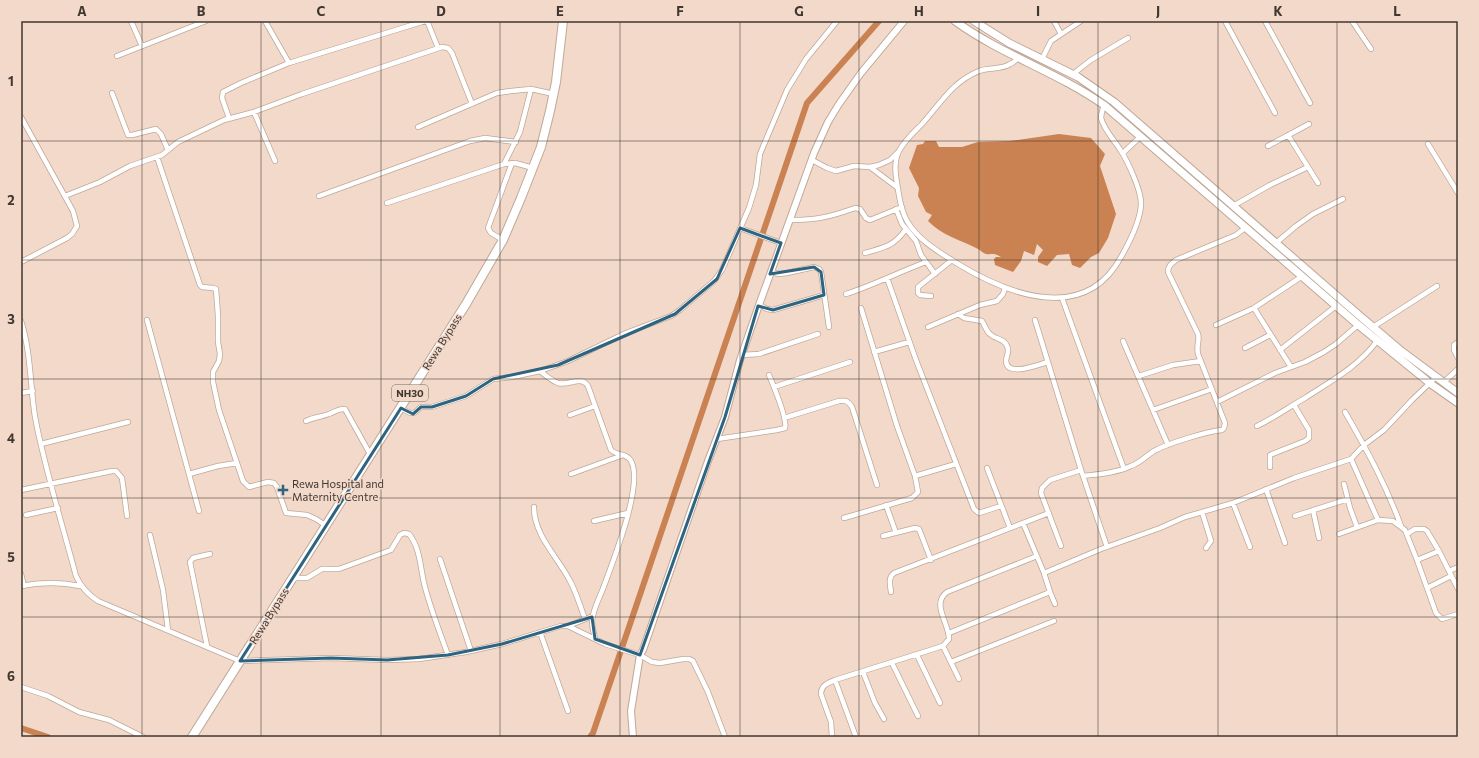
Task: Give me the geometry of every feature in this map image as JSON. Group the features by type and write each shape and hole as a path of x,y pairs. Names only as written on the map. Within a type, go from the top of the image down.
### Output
{"highway":[{"name":"Rewa Bypass","path":"192,737 466,304 503,240 533,168 546,127 554,94 563,21"}],"main road":[{"path":"955,21 1018,58 1069,82 1104,105 1301,277 1377,341 1430,384 1458,403"},
{"path":"974,21 1008,43 1073,74 1114,102 1361,317 1458,393"}],"street":[{"path":"131,21 142,46"},
{"path":"117,56 206,21"},
{"path":"265,21 289,63"},
{"path":"400,408 410,413 414,413 421,407 432,408 466,396 494,379 540,371 568,361 626,333 675,314 717,279 749,208 754,192 760,154 787,90 806,59 837,21"},
{"path":"637,654 643,650 705,468 725,417 742,355 771,272 779,243 790,220 828,122 861,73 904,21"},
{"path":"1054,21 1061,34"},
{"path":"1042,59 1051,41 1081,21"},
{"path":"1225,21 1275,113"},
{"path":"1265,21 1310,103"},
{"path":"1352,21 1371,49"},
{"path":"229,118 222,98 223,92 289,63 424,22 429,26 438,48"},
{"path":"1073,74 1096,56 1128,38"},
{"path":"65,196 100,182 130,166 162,155 182,139 229,118 254,112 302,94 438,48 446,47 452,53 472,104"},
{"path":"812,160 831,170 841,170 854,166 870,167 885,163 899,152 908,138 923,123 953,87 979,70 1009,65 1018,58"},
{"path":"418,127 498,93 511,90 531,89 554,94"},
{"path":"504,164 516,142 524,119 531,89"},
{"path":"112,93 128,135 156,130 161,134 168,150"},
{"path":"899,152 895,171 902,207 906,220 922,240 988,281 1013,291 1026,294 1062,298 1079,294 1100,284 1112,272 1122,257 1140,212 1141,202 1138,187 1123,153 1104,126 1101,113 1104,105"},
{"path":"254,112 275,161"},
{"path":"21,117 73,211 77,226 67,238 21,262"},
{"path":"1268,146 1309,124"},
{"path":"1123,153 1149,133"},
{"path":"1288,135 1318,183"},
{"path":"318,196 470,141 485,138 516,142"},
{"path":"1428,144 1458,193"},
{"path":"156,157 200,285 202,287 216,289 218,342 220,354 219,361 213,372 213,382 219,410 243,482 247,486 253,487 268,482 274,483 277,487 286,513 307,515 325,525"},
{"path":"387,203 504,164 512,163 533,168"},
{"path":"503,240 489,232 488,228 512,163"},
{"path":"870,167 898,188"},
{"path":"1225,210 1231,205 1308,167"},
{"path":"1276,243 1313,214 1343,199"},
{"path":"790,220 818,219 858,208 866,218 870,220 902,207"},
{"path":"896,209 902,224 916,241 920,254 934,274"},
{"path":"740,228 779,243"},
{"path":"1083,476 1109,473 1124,469 1140,462 1154,452 1168,445 1204,433 1222,430 1224,428 1225,423 1196,346 1199,337 1198,334 1168,272 1168,268 1176,260 1236,235 1245,228"},
{"path":"865,253 890,246 900,238 906,229"},
{"path":"930,296 920,295 917,290 922,284 952,260"},
{"path":"846,294 867,287 926,262"},
{"path":"771,272 783,274 814,267 818,268 821,272 829,327"},
{"path":"1216,325 1254,308 1301,277"},
{"path":"887,278 909,342 974,509 976,512 981,512 1001,506"},
{"path":"1373,327 1437,286"},
{"path":"928,327 980,305 997,301 1003,294 1005,288"},
{"path":"759,305 767,310 773,310 824,295"},
{"path":"1062,298 1124,469"},
{"path":"1280,350 1336,306"},
{"path":"844,518 916,496 918,492 915,476 897,426 861,308"},
{"path":"1254,308 1291,368"},
{"path":"958,314 964,318 982,322 988,333 1004,342 1009,354 1006,360 1007,364 1012,370 1018,370 1048,362"},
{"path":"1217,402 1275,373 1305,362 1324,352 1336,344 1357,324 1361,317"},
{"path":"147,320 198,510"},
{"path":"1034,320 1081,470 1107,546"},
{"path":"21,321 27,346 35,416 41,444 76,576 80,586 87,594 98,601 240,661 331,658 387,660 419,659 471,651 502,644 561,626 568,626 593,616"},
{"path":"742,355 759,354 818,334"},
{"path":"1245,348 1270,335"},
{"path":"1123,341 1168,445"},
{"path":"1257,426 1343,374 1377,341"},
{"path":"874,352 909,342"},
{"path":"1458,342 1454,346 1454,350 1458,358"},
{"path":"1139,376 1173,365 1201,361"},
{"path":"774,387 850,362"},
{"path":"1444,383 1458,369"},
{"path":"540,371 557,383 564,384 584,381 588,386 611,450 623,455 631,461 635,478 634,493 617,551 593,616 593,628 596,639"},
{"path":"717,439 783,429 786,425 769,374"},
{"path":"1044,573 1107,546 1160,528 1185,517 1233,503 1266,489 1351,459 1364,445 1377,436 1436,377"},
{"path":"1153,410 1212,389"},
{"path":"21,393 33,391"},
{"path":"784,418 839,401 844,400 849,402 852,407 877,485"},
{"path":"1270,467 1270,456 1274,453 1306,441 1309,438 1308,430 1294,405"},
{"path":"570,415 595,406"},
{"path":"306,421 315,417 330,414 341,408 345,409 370,454"},
{"path":"1345,412 1390,496 1402,527 1407,534 1436,613 1442,619 1458,614"},
{"path":"41,444 128,422"},
{"path":"571,474 623,455"},
{"path":"1351,459 1378,520"},
{"path":"189,474 218,466 237,463"},
{"path":"915,476 956,464"},
{"path":"987,468 1010,528"},
{"path":"1061,546 1042,493 1042,488 1050,480 1081,470"},
{"path":"21,490 116,471 122,478 127,516"},
{"path":"1344,484 1357,527"},
{"path":"1266,489 1285,543"},
{"path":"1295,516 1348,499"},
{"path":"1233,503 1250,547"},
{"path":"886,505 896,533"},
{"path":"534,507 536,524 543,539 570,580 585,619"},
{"path":"26,515 58,508"},
{"path":"1313,510 1319,538"},
{"path":"1202,512 1211,541 1206,548"},
{"path":"594,521 628,513"},
{"path":"891,592 890,579 891,575 894,573 931,560 1049,513"},
{"path":"1339,534 1378,520 1393,521 1402,527"},
{"path":"1023,523 1055,604"},
{"path":"883,536 915,528 919,529 931,560"},
{"path":"1407,534 1415,529 1424,528 1427,531 1458,589"},
{"path":"292,578 307,578 322,569 338,569 391,550 400,535 404,533 409,534 421,563 425,587 448,655"},
{"path":"150,535 163,590 168,630"},
{"path":"1417,560 1439,551"},
{"path":"207,646 190,562 193,558 210,554"},
{"path":"832,737 831,722 820,694 823,686 835,680 943,646 949,639 949,633 940,607 942,596 948,592 1037,556"},
{"path":"440,559 471,651"},
{"path":"1427,588 1458,567"},
{"path":"21,574 23,586 46,582 60,582 80,586"},
{"path":"949,633 1050,592"},
{"path":"951,662 1054,621"},
{"path":"568,626 605,644 637,654 652,662 660,663 683,659 693,661 708,692 725,737"},
{"path":"540,632 568,711"},
{"path":"943,646 959,679"},
{"path":"633,737 631,711 637,654"},
{"path":"917,655 940,703"},
{"path":"892,663 918,716"},
{"path":"863,672 884,719"},
{"path":"835,680 856,737"},
{"path":"21,687 48,696 79,712 109,720 143,737"}],"highlighted area":[{"path":"740,228 781,243 770,274 814,267 821,272 824,295 773,310 758,306 725,417 640,655 595,639 592,617 502,644 448,655 387,660 331,658 240,661 401,408 413,414 421,407 432,407 466,396 493,379 558,365 675,314 717,279"}],"shaded area":[{"path":"1059,134 1091,138 1105,154 1100,166 1116,214 1108,238 1099,253 1091,257 1080,268 1072,265 1069,254 1057,255 1047,266 1038,262 1038,257 1043,250 1037,244 1034,255 1024,251 1021,261 1013,272 995,265 994,259 996,257 1001,257 998,255 985,254 978,249 945,234 928,221 932,215 926,212 918,196 919,188 909,168 917,145 923,144 925,141 936,141 939,147 962,147 978,142 1010,141"}],"waterway":[{"path":"590,737 593,733 807,103 879,21"},
{"path":"21,728 48,737"}],"place":[{"name":"Rewa Hospital and Maternity Centre","path":"283,490"}]}
